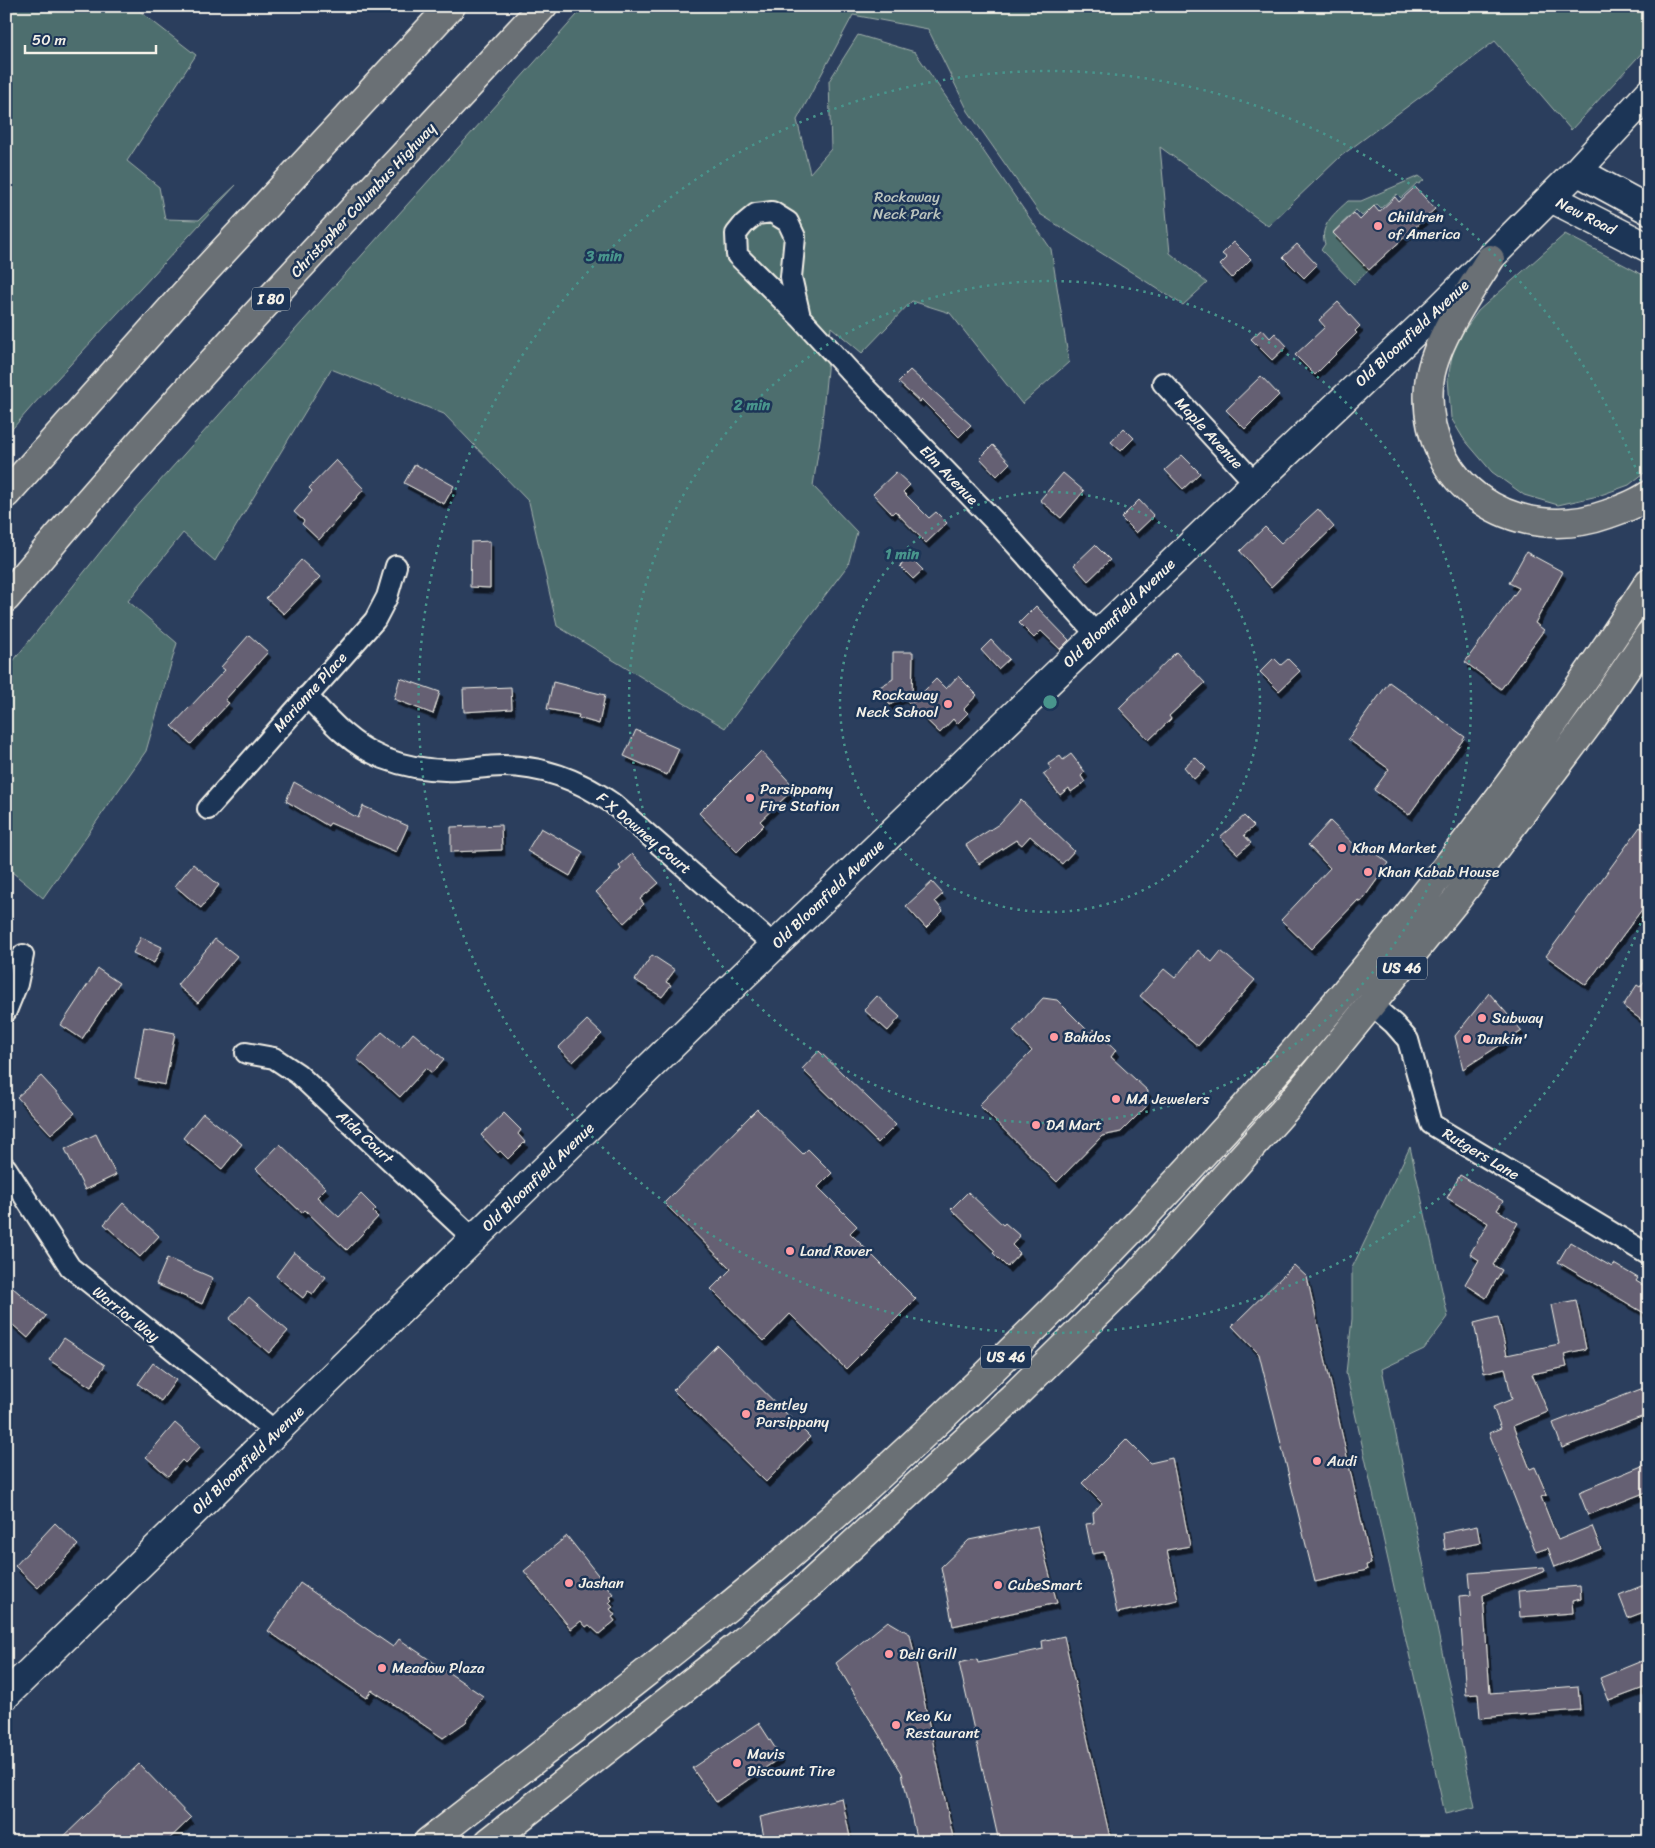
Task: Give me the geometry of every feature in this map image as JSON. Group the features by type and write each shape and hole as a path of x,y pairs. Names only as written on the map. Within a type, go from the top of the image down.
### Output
{"highway":[{"path":"6,494 197,279 451,6"},
{"name":"Christopher Columbus Highway","path":"6,598 79,512 191,387 543,6"},
{"path":"1490,259 1457,313 1436,358 1429,383 1428,407 1432,432 1450,469 1462,484 1479,499 1498,510 1532,522 1567,525 1592,520 1618,511 1649,495"},
{"name":"US 46","path":"428,1842 768,1573 944,1417 1129,1233 1265,1087 1344,995 1433,883 1549,727 1649,582"},
{"name":"US 46","path":"489,1842 765,1623 1013,1397 1148,1264 1264,1134 1372,1005 1457,899 1592,719 1648,637"}],"street":[{"name":"Old Bloomfield Avenue","path":"6,1695 775,946 1490,259 1577,171 1649,93"},
{"path":"1577,171 1649,210"},
{"name":"New Road","path":"1550,198 1649,248"},
{"name":"Elm Avenue","path":"800,317 791,277 795,237 788,222 772,212 756,214 736,234 737,256 800,317 855,377 1001,528 1097,635"},
{"name":"Maple Avenue","path":"1163,383 1255,483"},
{"name":"Marianne Place","path":"208,809 375,620 387,597 396,566"},
{"name":"F X Downey Court","path":"307,696 338,730 358,745 382,757 402,764 428,769 456,770 524,766 553,772 592,789 612,803 775,946"},
{"path":"6,1011 17,984 23,955"},
{"name":"Rutgers Lane","path":"1372,1005 1394,1024 1408,1040 1431,1124 1649,1255"},
{"name":"Aida Court","path":"246,1053 274,1058 298,1074 474,1239"},
{"name":"Warrior Way","path":"6,1168 70,1267 276,1432"}],"green space":[{"path":"6,6 133,6 196,55 127,161 159,187 165,219 199,220 236,185 6,436"},
{"name":"Rockaway Neck Park","path":"585,6 1649,6 1649,45 1571,130 1495,41 1341,156 1268,226 1160,147 1170,253 1207,283 1183,305 1040,214 968,111 928,29 853,15 797,120 810,173 831,149 829,81 858,35 915,52 1051,249 1069,362 1022,404 950,313 912,301 862,353 831,327 821,433 813,486 857,532 848,565 725,728 557,626 529,502 444,414 331,369 215,561 183,533 128,601 177,643 146,751 43,898 6,867 6,670 133,511"},
{"path":"1419,176 1424,180 1419,184 1417,183 1401,198 1397,194 1381,208 1377,204 1362,216 1356,210 1333,232 1369,270 1354,284 1321,250 1325,244 1324,231 1329,220 1348,201 1361,201"},
{"path":"1565,234 1649,278 1649,469 1629,485 1598,496 1558,505 1524,495 1492,472 1463,438 1451,418 1448,378 1454,345 1478,311"},
{"path":"1410,1147 1448,1317 1424,1349 1382,1369 1475,1807 1445,1814 1346,1373 1352,1319 1352,1268"}],"building":[{"name":"Children of America","path":"1415,187 1435,209 1369,270 1333,233 1354,213 1360,220 1374,206 1379,212 1395,197 1399,202"},
{"path":"1234,242 1251,259 1232,278 1220,265 1227,258 1222,254"},
{"path":"1297,244 1317,265 1304,278 1283,257"},
{"path":"1338,302 1360,326 1355,331 1357,333 1315,375 1295,355 1325,327 1319,320"},
{"path":"1262,329 1270,338 1275,333 1287,346 1272,360 1251,339"},
{"path":"910,370 971,425 959,437 922,400 920,402 898,382"},
{"path":"1261,376 1279,395 1245,429 1226,410"},
{"path":"1124,428 1134,438 1121,451 1111,442"},
{"path":"993,445 1010,463 997,476 980,458"},
{"path":"1182,455 1200,473 1183,489 1165,470"},
{"path":"336,460 364,489 319,540 302,524 304,521 294,512 312,491 309,488"},
{"path":"415,464 454,486 444,504 404,483"},
{"path":"896,472 910,485 903,492 929,518 936,512 947,523 926,543 895,511 892,514 873,494"},
{"path":"1063,473 1084,491 1061,518 1040,500"},
{"path":"1139,500 1154,516 1136,533 1121,518"},
{"path":"1318,509 1334,527 1271,587 1240,551 1265,527 1281,543"},
{"path":"490,541 490,588 470,587 471,542"},
{"path":"1095,545 1110,560 1088,581 1074,565"},
{"path":"1526,552 1563,572 1535,623 1544,630 1501,689 1465,662 1519,588 1509,583"},
{"path":"910,557 923,570 913,579 900,566"},
{"path":"301,560 320,577 284,614 266,598"},
{"path":"1036,606 1069,640 1060,649 1041,631 1034,638 1019,623"},
{"path":"249,635 268,652 225,700 229,703 191,744 172,726 225,670 221,667"},
{"path":"991,640 1009,659 998,669 981,650"},
{"path":"893,652 913,652 912,703 936,679 946,689 958,676 977,695 964,709 968,713 957,724 953,719 940,733 903,697 890,705 878,688 893,679"},
{"path":"1176,652 1205,683 1169,716 1171,719 1149,740 1119,708"},
{"path":"1274,658 1281,665 1288,659 1300,671 1279,691 1260,672"},
{"path":"400,678 440,692 433,714 394,699"},
{"path":"553,682 605,695 599,724 578,718 579,715 547,709"},
{"path":"1389,682 1465,737 1409,815 1374,790 1389,769 1348,739"},
{"path":"511,687 512,709 464,712 463,689"},
{"path":"636,730 679,749 667,775 624,756"},
{"name":"Parsippany Fire Station","path":"761,751 795,788 760,821 764,825 737,852 699,813"},
{"path":"1071,754 1085,772 1081,776 1085,782 1071,792 1069,788 1060,795 1043,774 1051,769 1048,764 1060,756 1063,760"},
{"path":"1195,757 1206,768 1194,779 1184,767"},
{"path":"294,782 358,818 363,806 408,826 396,852 330,823 328,826 286,801"},
{"path":"1021,800 1074,851 1062,864 1030,836 1022,845 1016,840 979,864 966,845 999,824"},
{"path":"1244,816 1254,826 1244,835 1251,843 1238,854 1220,837"},
{"path":"1330,821 1364,854 1369,848 1389,863 1361,902 1358,900 1311,949 1281,920 1330,868 1308,845"},
{"path":"501,825 502,850 451,852 451,827"},
{"path":"1640,827 1649,833 1649,900 1586,985 1546,956"},
{"path":"541,828 583,852 570,876 527,851"},
{"path":"632,854 659,883 640,899 644,904 624,923 596,892 621,869 619,866"},
{"path":"193,864 219,885 201,908 175,886"},
{"path":"932,882 943,894 935,901 943,911 926,928 906,906"},
{"path":"141,937 162,947 154,963 133,953"},
{"path":"215,939 237,956 198,1003 177,985"},
{"path":"1198,950 1212,962 1221,951 1255,980 1198,1046 1140,996 1164,969 1175,978"},
{"path":"652,955 675,970 666,982 671,985 662,997 635,980"},
{"path":"98,969 119,983 82,1039 61,1025"},
{"path":"1649,975 1649,1026 1623,1006 1637,985 1640,987"},
{"path":"1489,993 1522,1031 1463,1069 1455,1036"},
{"path":"877,996 900,1017 888,1031 864,1010"},
{"path":"1043,998 1057,1000 1090,1033 1094,1029 1116,1050 1111,1057 1148,1091 1146,1107 1121,1132 1102,1136 1057,1182 979,1105 1032,1051 1013,1031"},
{"path":"587,1020 602,1034 573,1062 558,1048"},
{"path":"144,1027 175,1033 165,1085 135,1079"},
{"path":"382,1032 401,1048 413,1033 444,1059 432,1073 426,1068 400,1097 357,1059"},
{"path":"819,1051 896,1125 878,1143 802,1069"},
{"path":"41,1076 75,1113 51,1134 17,1097"},
{"name":"Land Rover","path":"757,1109 803,1154 808,1149 832,1173 818,1187 857,1226 850,1233 916,1299 846,1369 790,1314 764,1341 711,1289 731,1269 664,1203"},
{"path":"203,1113 242,1144 222,1169 183,1138"},
{"path":"504,1113 521,1130 518,1134 525,1142 508,1159 500,1151 498,1153 481,1135"},
{"path":"96,1134 116,1175 85,1190 65,1149"},
{"path":"280,1144 326,1188 317,1197 339,1217 361,1194 376,1209 373,1212 378,1217 347,1250 305,1210 302,1213 256,1169"},
{"path":"1460,1175 1503,1201 1497,1210 1518,1223 1493,1265 1502,1270 1486,1298 1465,1284 1479,1260 1470,1254 1488,1223 1447,1198"},
{"path":"968,1192 1003,1225 1005,1223 1020,1236 1012,1245 1020,1253 1007,1267 993,1253 995,1251 951,1209"},
{"path":"123,1203 159,1236 140,1257 104,1224"},
{"path":"1570,1242 1612,1267 1614,1264 1638,1278 1636,1281 1649,1289 1649,1316 1558,1262"},
{"path":"294,1252 326,1277 313,1294 308,1291 303,1298 276,1276"},
{"path":"167,1258 213,1278 202,1304 156,1284"},
{"name":"Audi","path":"1294,1265 1307,1277 1371,1564 1366,1565 1367,1570 1315,1582 1259,1354 1232,1326"},
{"path":"6,1282 46,1316 28,1338 6,1319"},
{"path":"249,1297 288,1331 269,1353 229,1319"},
{"path":"1576,1300 1586,1349 1564,1354 1567,1367 1532,1374 1548,1412 1513,1426 1530,1469 1535,1467 1547,1495 1541,1497 1558,1540 1592,1526 1601,1549 1555,1567 1548,1548 1536,1552 1489,1433 1501,1428 1493,1407 1512,1399 1505,1368 1484,1373 1474,1323 1498,1317 1507,1355 1559,1344 1551,1305"},
{"path":"64,1338 105,1365 91,1387 49,1360"},
{"path":"717,1345 810,1437 766,1482 673,1390"},
{"path":"153,1363 176,1380 161,1401 138,1384"},
{"path":"1646,1387 1649,1395 1649,1414 1562,1448 1553,1423"},
{"path":"175,1423 201,1446 185,1463 182,1460 168,1476 146,1457"},
{"path":"1126,1439 1150,1463 1172,1458 1190,1546 1167,1550 1178,1600 1117,1613 1104,1552 1092,1554 1086,1524 1094,1523 1093,1513 1102,1503 1082,1483"},
{"path":"1649,1463 1649,1491 1588,1515 1579,1492"},
{"path":"55,1523 78,1545 38,1588 15,1566"},
{"name":"CubeSmart","path":"1037,1526 1057,1603 953,1626 941,1567 969,1540"},
{"path":"1477,1526 1480,1543 1445,1550 1443,1533"},
{"name":"Jashan","path":"567,1536 613,1594 609,1597 612,1600 609,1603 613,1607 610,1609 615,1615 612,1617 615,1621 599,1634 589,1625 586,1627 581,1621 571,1629 524,1571"},
{"path":"1544,1567 1545,1571 1483,1595 1490,1693 1578,1686 1580,1710 1480,1718 1478,1694 1466,1695 1459,1596 1471,1595 1469,1573"},
{"name":"Meadow Plaza","path":"300,1583 393,1647 399,1639 483,1696 466,1722 443,1738 372,1690 366,1698 268,1631"},
{"path":"1649,1583 1649,1610 1628,1618 1619,1595"},
{"path":"1580,1586 1581,1599 1572,1601 1573,1613 1520,1617 1518,1591"},
{"path":"888,1621 910,1634 954,1842 917,1842 902,1773 836,1663"},
{"path":"1064,1636 1111,1842 999,1842 959,1663 977,1659 978,1663 1043,1649 1042,1641"},
{"path":"1649,1658 1649,1686 1609,1701 1600,1678"},
{"name":"Mavis Discount Tire","path":"759,1723 781,1757 716,1802 692,1768"},
{"path":"139,1764 191,1818 166,1842 58,1842"},
{"path":"842,1798 851,1842 765,1842 760,1817"}],"place":[{"name":"Children of America","path":"1378,226"},
{"name":"Rockaway Neck School","path":"948,704"},
{"name":"Parsippany Fire Station","path":"750,798"},
{"name":"Khan Market","path":"1342,848"},
{"name":"Khan Kabab House","path":"1368,872"},
{"name":"Subway","path":"1482,1018"},
{"name":"Bahdos","path":"1054,1037"},
{"name":"Dunkin'","path":"1467,1039"},
{"name":"MA Jewelers","path":"1116,1099"},
{"name":"DA Mart","path":"1036,1125"},
{"name":"Land Rover","path":"790,1251"},
{"name":"Bentley Parsippany","path":"746,1414"},
{"name":"Audi","path":"1317,1461"},
{"name":"Jashan","path":"569,1583"},
{"name":"CubeSmart","path":"998,1585"},
{"name":"Deli Grill","path":"889,1654"},
{"name":"Meadow Plaza","path":"382,1668"},
{"name":"Keo Ku Restaurant","path":"896,1725"},
{"name":"Mavis Discount Tire","path":"737,1763"}]}
